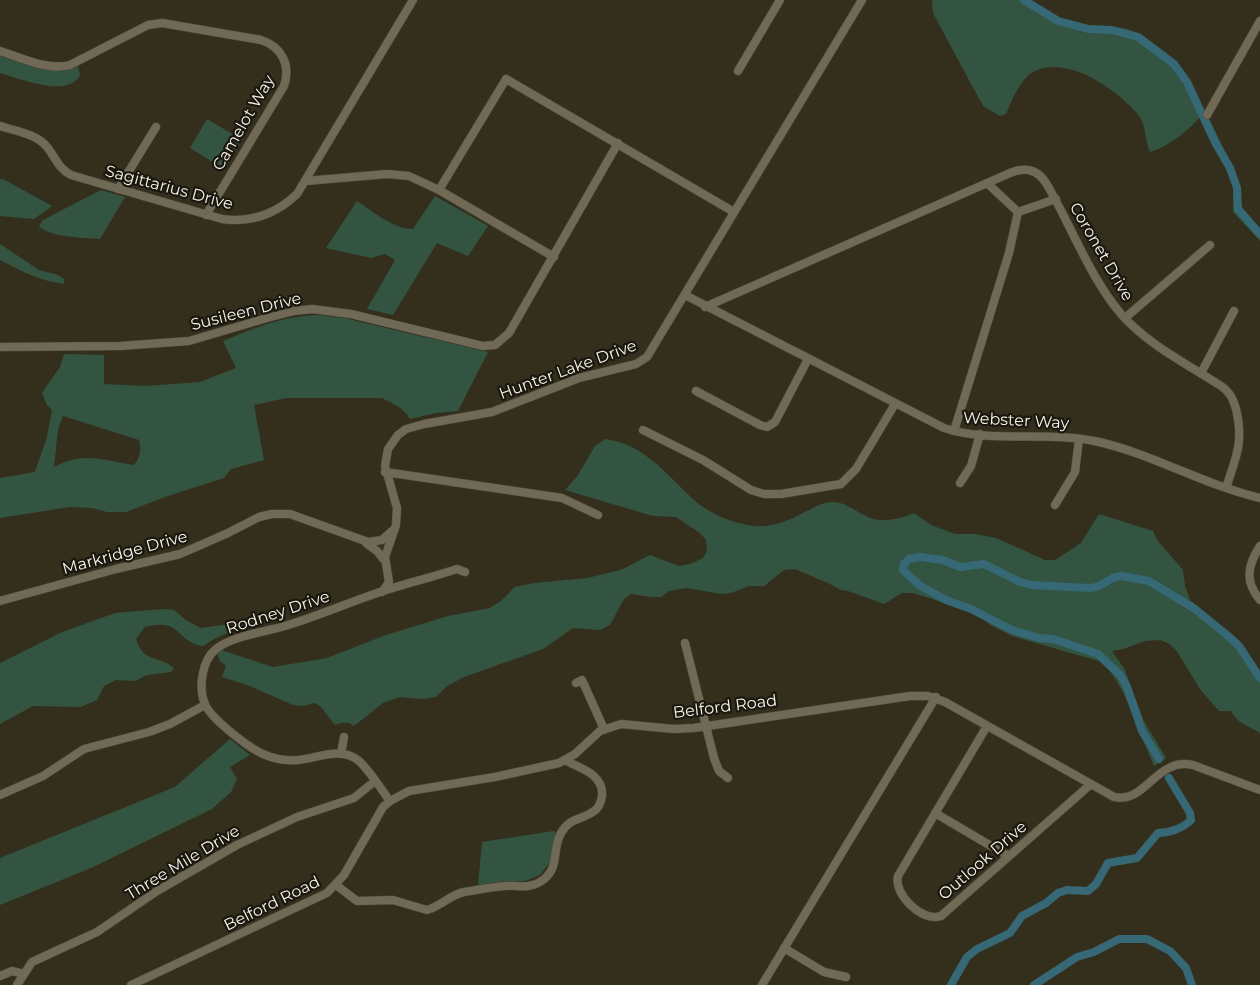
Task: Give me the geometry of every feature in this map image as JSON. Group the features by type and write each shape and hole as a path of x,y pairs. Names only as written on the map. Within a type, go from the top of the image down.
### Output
{"street":[{"name":"Sagittarius Drive","path":"0,126 41,141 65,172 206,215 245,220 267,215 288,202 306,181 413,0"},
{"path":"738,71 780,0"},
{"name":"Hunter Lake Drive","path":"382,592 389,582 387,549 396,525 397,508 386,472 385,457 398,435 406,429 492,412 579,378 636,364 651,352 861,0"},
{"path":"1207,115 1260,21"},
{"name":"Camelot Way","path":"0,51 50,66 63,67 148,25 162,22 261,40 275,46 286,64 284,86 206,215"},
{"path":"439,190 506,79 734,212"},
{"path":"118,189 156,127"},
{"path":"306,181 397,174 419,179 554,257 618,143"},
{"name":"Coronet Drive","path":"987,183 1017,171 1029,169 1042,177 1102,287 1125,318 1150,340 1221,386 1231,395 1240,426 1240,444 1226,489"},
{"path":"705,306 987,183 1018,212"},
{"path":"1018,212 1056,199"},
{"path":"954,431 1009,253 1018,212"},
{"path":"1125,318 1210,245"},
{"name":"Susileen Drive","path":"0,347 120,346 189,341 267,318 312,309 351,314 483,346 495,345 509,333 554,257"},
{"name":"Webster Way","path":"685,294 895,404 954,431 1101,442 1165,463 1226,489 1260,498"},
{"path":"1201,373 1234,311"},
{"path":"696,391 760,425 772,426 808,358"},
{"path":"643,430 703,460 751,490 764,494 781,494 841,484 856,470 895,404"},
{"path":"960,483 971,466 980,434"},
{"path":"1055,505 1075,472 1079,439"},
{"path":"386,472 562,498 598,515"},
{"name":"Markridge Drive","path":"0,601 180,554 259,517 272,514 290,514 368,542 382,540 396,525"},
{"name":"Markridge Drive","path":"356,538 371,545 387,564"},
{"path":"1260,546 1251,561 1248,577 1253,591 1260,600"},
{"name":"Rodney Drive","path":"205,705 202,687 208,659 226,643 285,626 382,592 457,570 465,572"},
{"path":"685,643 717,766 719,771 728,778"},
{"path":"576,682 582,680 604,729"},
{"name":"Belford Road","path":"131,985 320,898 336,885 349,867 377,816 390,801 416,789 506,776 566,760 604,729 621,724 674,729 910,696 936,698 1114,797 1129,797 1167,767 1182,764 1200,767 1260,790"},
{"path":"762,985 936,698"},
{"path":"0,795 43,777 84,749 159,728 205,705 238,738 261,754 288,760 350,755 360,762 390,801"},
{"name":"Outlook Drive","path":"987,726 896,880 900,892 924,916 933,918 941,916 1091,784"},
{"path":"341,754 344,737"},
{"path":"336,885 357,901 399,901 428,910 456,894 505,886 525,887 540,883 555,863 559,838 566,826 577,818 592,813 600,804 602,797 601,784 597,778 566,760"},
{"name":"Three Mile Drive","path":"17,985 32,962 97,932 158,891 224,853 297,816 354,798 375,781"},
{"path":"935,813 1008,856"},
{"path":"784,948 824,972 846,977"},
{"path":"0,976 12,970 24,974"}],"green space":[{"path":"932,0 1030,0 1058,17 1088,25 1124,28 1141,34 1170,56 1183,70 1204,112 1180,136 1150,152 1140,117 1122,98 1086,75 1058,67 1045,68 1028,75 1016,91 1006,114 1000,116 983,106 933,13"},
{"path":"0,56 48,70 58,71 78,67 80,75 74,82 65,86 30,82 0,73"},
{"path":"207,119 242,140 224,169 190,148"},
{"path":"1210,120 1238,179 1242,209 1260,229 1260,241 1233,212 1233,186 1230,176 1204,127"},
{"path":"0,179 52,206 34,219 0,216"},
{"path":"101,190 125,197 100,239 58,235 39,226 43,220"},
{"path":"435,196 488,226 468,256 437,243 393,315 367,309 395,260 385,254 371,258 326,248 357,201 390,223 413,229"},
{"path":"0,244 39,270 58,275 64,279 64,284 23,272 0,260"},
{"path":"317,315 344,318 488,352 458,411 410,419 401,409 382,398 286,398 254,405 264,460 231,469 224,478 126,512 70,507 0,518 0,478 35,472 47,437 52,410 42,393 60,367 64,354 104,355 104,384 145,386 200,382 236,368 223,341 269,324 291,318","holes":["63,416 139,440 140,453 134,465 84,458 54,467 58,429"]},
{"path":"605,439 619,442 643,454 706,509 730,521 747,525 774,525 821,504 837,502 877,520 896,519 914,513 931,525 955,534 975,534 996,538 1045,560 1055,560 1081,543 1099,514 1153,531 1157,540 1183,570 1190,600 1240,643 1260,672 1260,733 1241,722 1231,711 1219,711 1200,689 1170,644 1160,640 1145,641 1112,651 1124,668 1144,721 1166,758 1154,766 1123,692 1102,662 1012,636 966,610 913,593 902,593 884,604 841,590 795,569 784,570 764,586 749,586 731,593 721,594 687,588 669,591 661,597 631,594 624,599 610,625 600,630 573,628 543,649 464,677 447,686 436,697 422,699 400,697 383,703 354,726 345,722 335,725 315,703 303,706 293,705 222,677 226,666 220,661 217,653 221,650 273,667 327,658 386,635 448,616 490,608 515,587 587,578 621,570 650,555 679,566 703,558 707,551 706,540 700,533 676,517 653,516 565,490 578,475 595,446"},
{"path":"174,610 187,621 201,628 236,623 249,627 219,636 204,646 194,644 166,625 145,627 136,639 139,647 147,655 174,668 171,672 147,675 135,681 116,680 104,686 97,700 81,707 33,706 0,724 0,663 60,633 115,613"},
{"path":"230,739 250,755 230,767 237,779 231,792 212,809 91,868 0,905 0,858 175,787"},
{"path":"556,832 550,862 540,875 525,881 478,885 482,842"}],"waterway":[{"path":"1024,0 1058,21 1088,29 1112,30 1138,37 1174,64 1187,82 1230,168 1237,188 1238,209 1260,234"},
{"path":"1159,759 1142,731 1121,676 1098,654 1053,639 1039,638 1012,630 971,609 946,600 919,585 903,570 904,564 909,559 920,557 943,560 960,567 984,564 1031,585 1090,588 1122,576 1149,581 1195,609 1227,635 1239,646 1260,678"},
{"path":"951,985 967,957 977,949 1010,933 1022,916 1046,903 1058,893 1067,890 1088,891 1096,884 1108,863 1137,858 1158,833 1176,830 1191,820 1190,813 1169,778"},
{"path":"1034,985 1077,957 1094,952 1119,939 1147,939 1170,951 1186,968 1192,985"}]}
